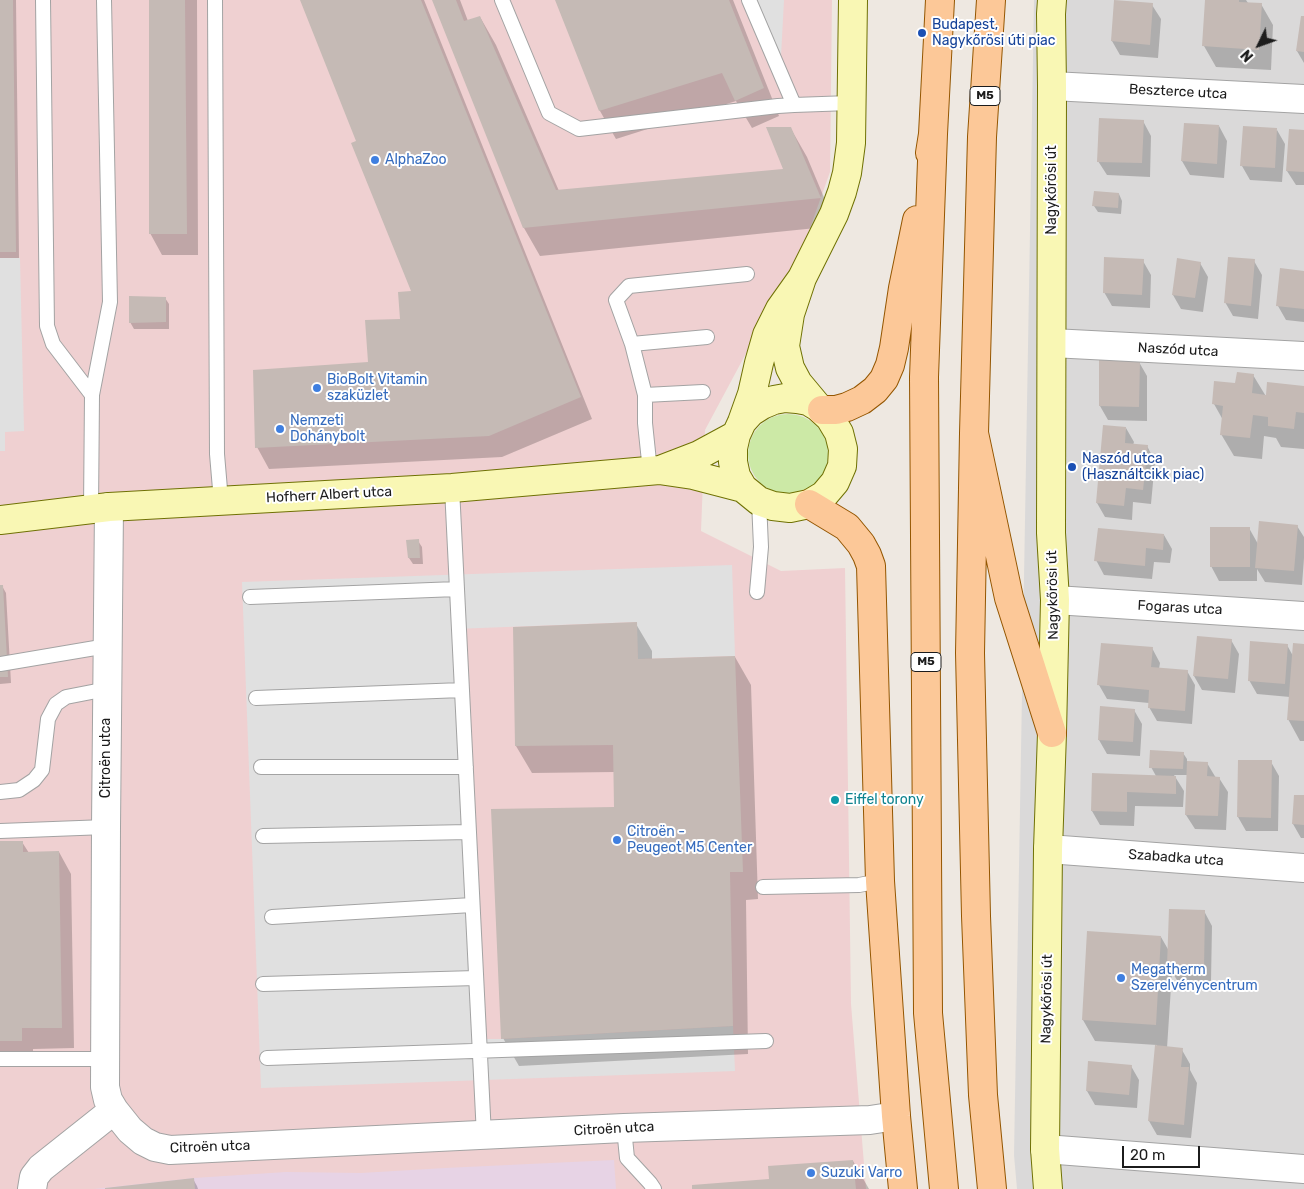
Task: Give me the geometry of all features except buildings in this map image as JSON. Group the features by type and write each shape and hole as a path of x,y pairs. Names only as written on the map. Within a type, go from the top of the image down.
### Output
{"main road":[{"path":"802,278 780,309 767,335 752,394 733,448 736,476 751,495 773,506 790,508 809,504 824,495 835,482 842,466 843,449 839,433 830,418 798,383 790,368 785,346 790,314 802,278 834,214 847,173 851,143 850,104 853,0"},
{"name":"M5","path":"940,0 924,377 928,1003 944,1189"},
{"name":"M5","path":"991,0 982,137 970,653 975,906 983,1096 992,1189"},
{"name":"Nagykőrösi út","path":"1048,1189 1045,1149 1048,849 1055,600 1051,533 1052,0"},
{"path":"739,428 751,412 774,400 796,399 808,402 820,409 836,410 862,400 875,390 884,379 894,348 903,288 933,134"},
{"name":"Hofherr Albert utca","path":"654,471 699,455 739,428"},
{"path":"974,433 1009,598 1052,733"},
{"name":"Hofherr Albert utca","path":"0,520 100,508 452,488 654,471 693,476 751,495"},
{"path":"809,504 847,527 861,544 870,566 880,881 896,1116 903,1189"}],"street":[{"name":"Beszterce utca","path":"1052,86 1304,99"},
{"name":"Naszód utca","path":"1052,343 1304,356"},
{"name":"Citroën utca","path":"100,508 107,646 105,1087 108,1100 114,1110 130,1130 142,1141 155,1147 170,1150 624,1128 870,1120 896,1116"},
{"name":"Fogaras utca","path":"1055,600 1304,616"},
{"name":"Szabadka utca","path":"1048,849 1304,868"},
{"path":"32,1189 34,1177 41,1168 114,1110"},
{"path":"1045,1149 1304,1169"}],"lane":[{"path":"43,0 47,326 53,344 92,394"},
{"path":"100,508 92,394 110,302 104,0"},
{"path":"215,0 217,454 221,501"},
{"path":"502,0 550,113 579,129 778,106 850,104"},
{"path":"749,0 794,105"},
{"path":"654,471 645,423 645,395 632,344 616,300 629,286 747,274"},
{"path":"632,344 707,337"},
{"path":"645,395 703,392"},
{"path":"452,488 484,1136"},
{"path":"751,495 761,547 757,592"},
{"path":"250,597 457,589"},
{"path":"0,664 107,646"},
{"path":"0,792 19,790 34,780 42,770 48,719 56,704 66,697 107,689"},
{"path":"256,698 462,690"},
{"path":"261,767 466,767"},
{"path":"0,831 106,827"},
{"path":"264,836 469,832"},
{"path":"763,886 859,884 880,881"},
{"path":"272,917 472,904"},
{"path":"263,984 476,978"},
{"path":"268,1058 766,1041"},
{"path":"0,1060 106,1059"},
{"path":"624,1128 627,1158 654,1189"}],"shaded area":[{"path":"0,0 832,0 830,172 804,245 705,430 701,531 781,571 845,568 851,1004 866,1189 0,1189"},
{"path":"749,0 784,0 780,75"},
{"path":"1034,0 1304,0 1304,1189 1017,1189 1014,1155"},
{"path":"0,258 20,258 24,431 5,432 5,451 0,451"},
{"path":"732,565 735,656 638,659 636,622 454,629 479,1039 733,1026 735,1071 261,1088 242,582"},
{"path":"614,1160 616,1189 94,1189 194,1178 286,1172 361,1173"}],"green space":[{"path":"780,414 796,414 817,425 828,446 828,462 817,483 796,494 780,494 766,488 754,476 748,462 748,446 754,432 766,420"}],"place":[{"name":"Budapest, Nagykőrösi úti piac","path":"922,33"},
{"name":"AlphaZoo","path":"375,160"},
{"name":"BioBolt Vitamin szaküzlet","path":"317,388"},
{"name":"Nemzeti Dohánybolt","path":"280,429"},
{"name":"Naszód utca (Használtcikk piac)","path":"1072,467"},
{"name":"Eiffel torony","path":"835,800"},
{"name":"Citroën - Peugeot M5 Center","path":"617,840"},
{"name":"Megatherm Szerelvénycentrum","path":"1121,978"},
{"name":"Suzuki Varro","path":"811,1173"}]}
